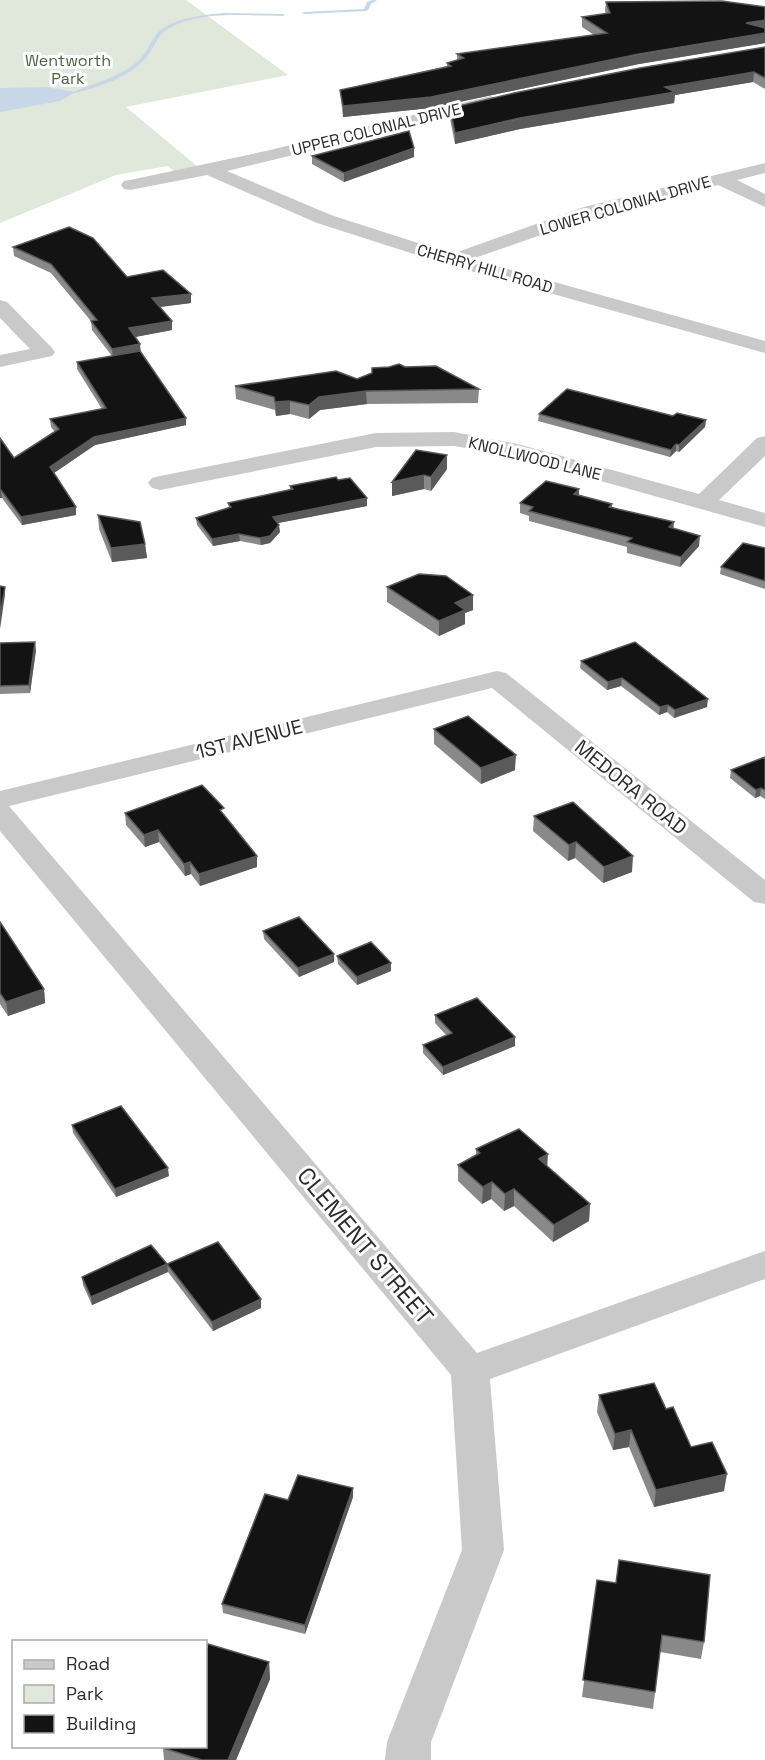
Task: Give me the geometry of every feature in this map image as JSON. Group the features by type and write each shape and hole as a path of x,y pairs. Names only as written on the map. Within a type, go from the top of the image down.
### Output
{"street":[{"name":"UPPER COLONIAL DRIVE","path":"130,185 212,171 504,98"},
{"name":"LOWER COLONIAL DRIVE","path":"452,260 591,211 765,168"},
{"name":"CHERRY HILL ROAD","path":"212,171 324,219 452,260 765,347"},
{"path":"718,178 765,201"},
{"path":"0,306 45,352 0,361"},
{"name":"KNOLLWOOD LANE","path":"160,483 376,441 454,439 510,449 765,520"},
{"path":"703,503 765,443"},
{"name":"1ST AVENUE","path":"0,800 497,679"},
{"name":"MEDORA ROAD","path":"497,679 765,895"},
{"name":"CLEMENT STREET","path":"0,813 470,1371"},
{"path":"408,1760 409,1742 483,1550 470,1371 765,1265"}],"green space":[{"name":"Wentworth Park","path":"0,0 186,0 288,75 126,107 197,166 174,172 168,166 116,175 0,223"}],"water":[{"path":"46,87 76,92 60,101 0,112 0,88"}],"building":[{"path":"722,1 765,7 765,20 746,23 765,28 765,33 639,54 431,97 343,106 340,90 451,66 447,63 464,58 457,54 607,33 582,17 610,13 606,2"},
{"path":"765,47 765,78 754,72 665,87 675,92 520,118 455,133 450,108 640,68"},
{"path":"409,131 414,148 344,173 312,156"},
{"path":"69,227 93,238 127,277 163,270 191,294 152,298 172,321 129,328 140,344 112,349 91,321 97,320 51,264 13,247"},
{"path":"140,351 186,418 94,437 50,467 76,507 21,517 0,490 0,438 14,458 59,429 50,419 106,408 77,362"},
{"path":"399,364 405,367 436,366 479,389 366,391 319,397 309,405 290,401 275,402 274,397 235,386 336,371 357,379 372,373 372,368"},
{"path":"567,389 673,416 677,413 706,420 671,450 539,414"},
{"path":"416,450 447,455 431,477 424,475 392,482"},
{"path":"336,477 338,480 350,478 367,498 273,517 279,525 270,536 260,538 239,534 212,539 196,518 231,507 228,503 293,489 290,486"},
{"path":"546,481 579,489 574,494 612,504 609,507 674,522 669,527 700,536 681,557 627,542 632,538 529,511 533,507 520,503"},
{"path":"98,515 140,522 145,544 111,548"},
{"path":"743,543 765,548 765,581 721,567"},
{"path":"419,574 446,576 473,595 455,603 465,610 439,621 387,587"},
{"path":"0,586 5,587 0,616"},
{"path":"35,642 29,685 0,686 0,643"},
{"path":"635,642 708,699 675,710 668,705 660,707 622,678 608,682 581,661"},
{"path":"468,716 516,755 481,768 434,729"},
{"path":"765,757 765,790 761,788 756,790 731,770"},
{"path":"202,785 224,808 220,810 257,856 199,874 190,862 184,864 158,830 144,835 125,813"},
{"path":"573,802 633,856 604,867 576,842 569,845 534,816"},
{"path":"299,917 334,954 298,968 263,931"},
{"path":"0,922 44,989 6,1002 0,993"},
{"path":"371,942 391,963 357,977 337,956"},
{"path":"477,998 515,1037 443,1067 423,1045 452,1033 435,1015"},
{"path":"121,1106 168,1168 115,1189 72,1125"},
{"path":"519,1129 548,1154 539,1159 590,1204 554,1225 514,1189 505,1194 492,1182 483,1187 458,1165 480,1153 476,1149"},
{"path":"218,1242 261,1299 212,1322 167,1264"},
{"path":"151,1245 167,1264 91,1297 82,1277"},
{"path":"654,1383 666,1409 673,1407 691,1447 712,1442 727,1474 656,1490 631,1430 615,1434 599,1395"},
{"path":"298,1475 353,1488 305,1625 222,1604 265,1494 288,1500"},
{"path":"619,1560 710,1575 704,1642 662,1635 655,1692 583,1680 597,1580 616,1583"},
{"path":"208,1644 269,1662 228,1760 202,1760 163,1748 207,1748"}],"waterway":[{"path":"304,13 366,10 369,3 375,0"},
{"path":"76,92 125,73 142,60 160,33 181,22 224,15 283,15"}]}
